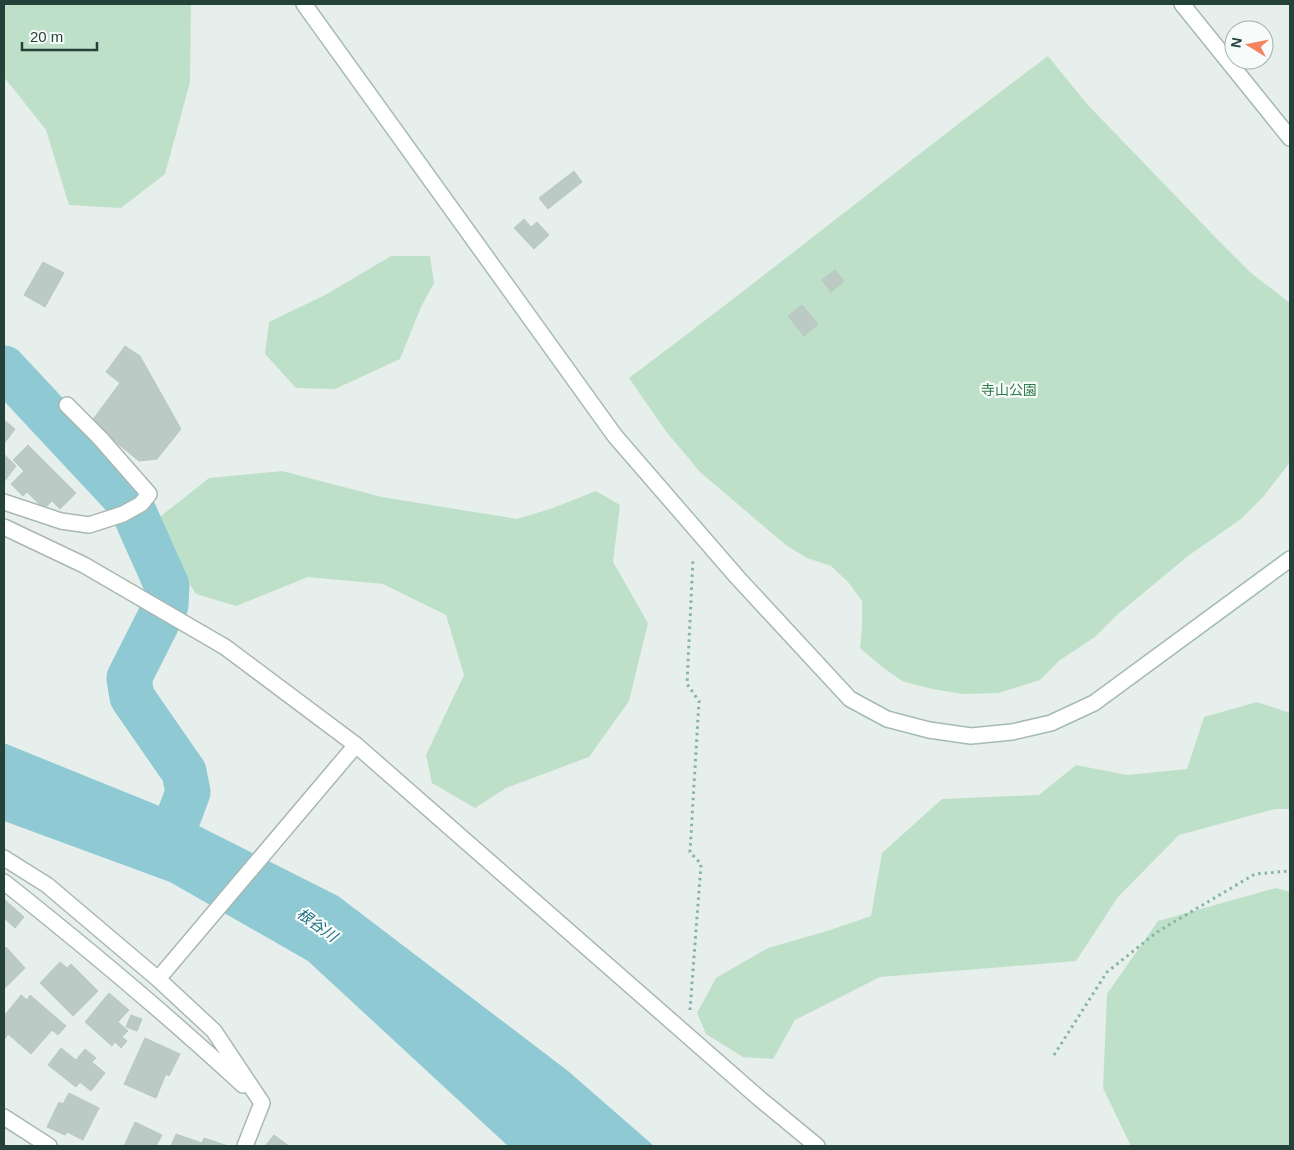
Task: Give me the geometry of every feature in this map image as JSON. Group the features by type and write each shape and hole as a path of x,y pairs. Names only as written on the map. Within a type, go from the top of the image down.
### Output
{"street":[{"path":"304,4 615,436 737,577 850,699 887,719 929,730 971,736 1012,732 1051,723 1094,703 1290,559"},
{"path":"1182,4 1290,138"},
{"path":"4,502 61,521 89,525 123,514 141,504 149,494 100,438 67,405"},
{"path":"4,527 84,565 226,647 352,750 752,1093 817,1146"},
{"path":"158,979 352,750"},
{"path":"4,858 47,885 158,979 214,1031 262,1103"},
{"path":"4,882 63,928 179,1026 262,1103"},
{"path":"245,1146 262,1103"},
{"path":"4,1117 49,1146"}],"path":[{"path":"690,1013 701,864 690,852 699,702 687,684 694,562"},
{"path":"1054,1056 1108,972 1157,932 1256,874 1290,872"}],"green space":[{"path":"4,4 192,4 190,82 165,174 121,208 69,205 46,130 4,77"},
{"name":"寺山公園","path":"1048,56 1087,104 1219,241 1251,273 1290,303 1290,461 1263,497 1241,519 1188,556 1118,614 1095,637 1060,660 1040,680 999,693 963,694 932,689 902,681 860,648 862,601 848,582 831,566 807,558 787,546 700,472 665,430 629,378"},
{"path":"391,256 430,256 434,283 421,307 400,359 335,389 296,388 265,354 269,322 327,294"},
{"path":"282,471 382,497 517,519 553,508 596,491 620,505 613,562 648,623 629,701 589,757 506,788 475,808 432,783 426,755 464,675 446,615 383,584 308,577 236,606 196,594 165,546 161,516 209,478"},
{"path":"1257,702 1290,713 1290,809 1275,809 1179,835 1118,897 1076,961 880,977 795,1020 773,1059 743,1057 706,1034 697,1013 716,978 768,948 871,916 882,853 942,799 1039,795 1076,765 1127,775 1187,769 1204,717"},
{"path":"1276,888 1290,892 1290,1146 1131,1146 1103,1088 1107,994 1158,921"}],"water":[{"name":"根谷川","path":"4,743 157,805 338,896 568,1071 654,1146 508,1146 308,961 170,882 4,821"}],"building":[{"path":"574,171 582,182 548,209 539,198"},
{"path":"524,219 531,227 537,222 549,235 534,249 514,228"},
{"path":"43,262 64,273 45,307 24,295"},
{"path":"835,270 844,281 831,292 822,280"},
{"path":"802,305 818,324 804,336 788,316"},
{"path":"125,346 140,356 181,429 157,459 139,461 91,422 120,383 106,372"},
{"path":"4,420 15,429 4,444"},
{"path":"28,445 76,493 60,509 52,501 44,509 27,492 23,496 11,484 24,471 13,460"},
{"path":"4,454 16,466 4,482"},
{"path":"5,900 24,917 15,928 4,918"},
{"path":"6,947 25,968 4,989 4,949"},
{"path":"60,962 67,968 71,964 98,991 73,1016 40,983"},
{"path":"109,993 129,1010 118,1022 128,1031 122,1037 127,1041 121,1048 115,1042 112,1046 85,1022"},
{"path":"21,995 27,1000 30,995 66,1026 58,1035 52,1030 31,1054 8,1034 4,1040 4,1016"},
{"path":"131,1015 142,1019 137,1031 126,1027"},
{"path":"145,1038 180,1054 169,1076 166,1074 156,1098 124,1084"},
{"path":"61,1048 76,1060 85,1049 96,1058 92,1062 105,1073 91,1091 80,1082 76,1087 48,1065"},
{"path":"69,1093 99,1108 83,1140 67,1132 65,1135 47,1127 59,1102 63,1104"},
{"path":"135,1122 162,1135 156,1146 124,1146"},
{"path":"176,1134 202,1143 204,1138 228,1146 171,1146"},
{"path":"274,1135 289,1146 265,1146"}],"waterway":[{"path":"4,368 130,503 167,586 166,605 129,678 132,697 184,772 188,792 169,843"}]}
